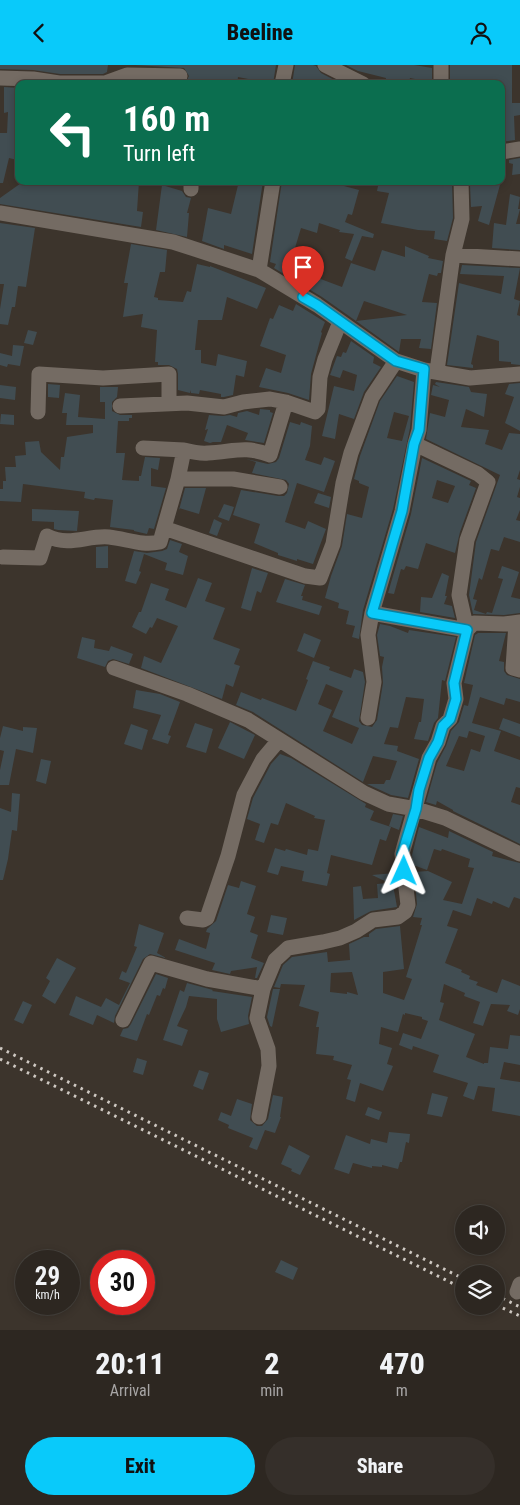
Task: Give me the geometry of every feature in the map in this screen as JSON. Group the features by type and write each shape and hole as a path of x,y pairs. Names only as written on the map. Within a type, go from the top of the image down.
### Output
{"street":[{"path":"283,80 286,65"},
{"path":"325,65 355,80"},
{"path":"441,65 441,80"},
{"path":"113,80 127,75 181,75"},
{"path":"0,78 40,80"},
{"path":"505,151 520,149"},
{"path":"259,270 271,185"},
{"path":"368,719 374,681 368,635 372,613 402,511 414,444 419,430 453,255 462,219 461,185"},
{"path":"0,213 173,242 259,270 317,305 396,361 470,378 520,374"},
{"path":"453,255 520,259"},
{"path":"120,406 187,403 224,407 262,399 286,402 315,412 317,411 320,377 325,359 340,322"},
{"path":"164,528 305,576 320,578 333,544 343,483 351,453 372,397 396,361"},
{"path":"38,412 39,373 103,378 169,374 169,404"},
{"path":"143,448 184,450 206,454 251,449 270,455 286,402"},
{"path":"259,1117 269,1066 268,1049 257,1018 263,989 276,960 288,948 340,938 356,931 373,920 398,917 405,912 408,905 402,854 429,758 438,742 443,726 450,719 456,699 454,683 467,630 459,595 467,540 488,482 478,474 414,444"},
{"path":"3,557 40,558 47,536 57,541 107,537 149,544 160,542 178,479 184,450"},
{"path":"178,479 233,479 280,487"},
{"path":"372,613 467,630"},
{"path":"467,630 474,623 518,622 512,668 520,670"},
{"path":"114,668 188,694 248,720 364,793 388,805 416,809 445,817 520,854"},
{"path":"188,918 203,920 207,918 228,856 244,795 263,759 279,740"},
{"path":"123,1020 151,963 207,979 263,989"}],"building":[{"path":"0,65 108,65 107,72 103,74 60,74 33,70 0,69"},
{"path":"135,65 276,65 274,80 253,80 238,77 238,80 187,80 189,76 184,68"},
{"path":"295,65 313,65 321,73 334,80 293,80"},
{"path":"346,65 414,65 432,68 432,80 410,78 409,80 386,80 386,78 358,71"},
{"path":"450,65 512,65 512,103 520,103 520,115 514,116 515,140 505,141 505,80 450,80"},
{"path":"4,87 15,88 15,160 9,158 3,183 0,183 0,133 7,133 8,112 4,113"},
{"path":"520,158 520,174 512,175 513,164 509,163 509,160"},
{"path":"18,185 139,185 137,211 143,212 141,227 0,204 0,198"},
{"path":"162,185 182,191 186,197 191,198 187,213 189,213 187,237 156,230"},
{"path":"238,185 262,185 252,254 224,245 224,249 202,241 208,208 231,214"},
{"path":"281,185 344,185 359,190 352,215 348,214 345,222 374,234 373,238 362,236 352,261 345,258 354,234 339,232 340,230 319,223 317,233 301,228 292,258 305,263 302,272 342,287 351,263 375,271 382,250 405,257 405,246 429,256 428,258 443,261 441,273 438,273 437,276 429,274 422,302 437,303 431,349 419,348 421,339 401,339 399,352 322,297 274,268 276,264 270,262","holes":["364,301 407,315 356,321"]},
{"path":"378,185 452,185 453,218 447,241 434,239 435,231 418,230 381,223 389,193 377,191"},
{"path":"470,185 500,185 489,225 478,221 482,206 471,207"},
{"path":"510,194 520,197 518,209 520,209 516,224 520,224 520,250 492,248 494,223 506,225"},
{"path":"0,223 35,228 26,287 18,286 15,307 12,307 8,325 0,324 4,284 0,284"},
{"path":"131,244 167,250 165,272 160,272 154,297 158,298 158,300 183,302 187,291 191,292 197,264 210,266 266,288 257,309 227,297 222,320 198,320 195,350 201,350 201,363 216,366 218,354 247,361 244,377 236,375 233,395 221,397 221,394 200,390 199,394 191,393 190,390 190,393 178,390 177,369 169,365 158,365 158,362 155,362 157,330 141,327 143,314 123,317 128,283 124,283"},
{"path":"462,265 520,268 514,299 520,301 517,315 520,316 520,365 499,361 499,341 477,335 471,364 473,368 447,365 459,283 501,294 504,276 460,274"},
{"path":"296,304 325,322 311,374 309,400 259,387 266,368 281,373 286,355 260,346 270,318 273,319 279,305 293,311"},
{"path":"28,330 37,332 33,345 24,343"},
{"path":"351,341 374,357 373,363 381,367 364,392 354,419 339,414 335,439 322,436 334,386 354,391 357,375 343,370 340,378 330,375 337,356 341,357 343,352 346,353"},
{"path":"13,345 24,346 20,366 8,364 7,367 0,365 0,353 12,356"},
{"path":"397,376 414,382 410,428 393,509 363,610 359,639 352,637 355,626 346,624 349,611 338,608 339,603 325,598 342,546 347,514 362,518 369,487 354,479 360,456 380,401","holes":["394,412 409,416 402,441 387,438"]},
{"path":"436,382 469,387 471,392 487,394 484,417 466,409 461,427 489,430 485,444 502,450 509,433 520,434 520,470 517,479 520,480 520,487 517,497 520,498 520,510 516,520 520,521 520,542 504,537 499,551 491,549 482,580 479,578 473,599 477,600 474,610 486,614 487,612 492,613 503,579 498,578 502,566 519,572 511,597 520,599 520,613 504,615 473,614 469,595 476,542 500,475 426,439 430,413 445,417 449,400 431,395 433,385 440,387 435,384"},
{"path":"520,383 520,431 505,423 514,397 505,394 509,384"},
{"path":"48,384 60,385 59,398 48,397"},
{"path":"0,385 16,387 15,400 0,398"},
{"path":"100,387 118,387 117,397 112,402 112,411 120,415 132,415 129,421 118,421 116,453 125,453 122,480 139,481 145,457 160,458 158,470 151,468 151,486 166,488 154,529 149,528 147,534 134,530 110,527 113,500 84,498 85,492 23,484 21,502 0,501 0,489 3,489 3,481 6,481 5,467 16,467 15,456 26,455 25,442 39,441 41,452 60,470 61,457 64,457 67,437 93,433 93,425 66,425 67,413 62,413 65,393 80,395 78,417 105,419 105,402 100,402"},
{"path":"260,409 270,410 273,413 264,443 245,440 248,433 227,425 221,442 210,443 204,441 208,429 205,430 209,415 237,417 238,413 247,411 259,415"},
{"path":"1,414 14,415 14,425 0,424"},
{"path":"290,422 300,425 301,422 312,426 310,446 305,460 321,465 324,457 335,461 324,492 297,483 285,522 305,529 308,521 326,529 313,564 278,555 278,553 254,543 260,524 233,515 241,490 278,496 284,496 287,493 289,484 286,480 252,473 256,462 246,459 268,464 276,462 279,458"},
{"path":"422,458 471,481 469,485 476,488 460,532 455,553 426,543 418,569 406,566 404,570 401,569 394,594 388,593 411,514","holes":["437,480 455,486 448,503 432,498"]},
{"path":"185,488 206,488 199,514 180,508"},
{"path":"318,493 331,497 329,508 314,503"},
{"path":"224,504 234,507 229,521 218,517"},
{"path":"32,509 79,511 77,531 54,529 54,522 32,521"},
{"path":"214,519 222,523 217,536 209,533"},
{"path":"170,540 182,544 179,552 188,556 183,575 165,570 167,563 144,554 139,571 141,572 136,584 125,581 134,551 147,553 162,551 167,549"},
{"path":"108,546 108,568 96,568 96,547"},
{"path":"252,568 268,573 261,593 257,591 251,611 241,608"},
{"path":"442,573 449,576 445,596 447,596 444,604 452,606 455,618 420,612 421,597 432,598"},
{"path":"198,578 212,583 205,601 225,608 213,639 240,649 234,664 240,666 233,687 226,684 222,699 141,668 144,656 161,663 178,626 157,618 152,628 150,627 146,634 132,627 139,612 141,612 151,583 169,589 165,600 186,608"},
{"path":"285,579 305,585 301,596 303,596 302,600 322,606 319,615 276,602"},
{"path":"380,624 408,633 409,630 456,637 445,681 442,680 438,718 434,723 428,741 414,739 419,722 421,722 424,699 406,697 398,728 390,727 384,744 398,746 397,751 419,759 408,798 391,795 367,784 384,784 386,780 390,780 397,761 373,756 363,782 253,712 236,705 241,692 296,711 313,661 330,667 329,670 351,678 354,669 363,672 365,682 359,721 362,725 372,727 377,720 383,683 382,667 384,657 380,656 377,635","holes":["326,684 343,691 332,717 359,728 352,744 323,731 332,710 318,704"]},
{"path":"304,633 321,640 314,658 297,651"},
{"path":"478,633 506,633 499,661 504,662 504,671 507,675 520,679 520,702 506,698 504,705 480,697 472,723 501,731 494,751 520,760 520,788 516,787 511,802 520,805 520,844 453,811 437,801 436,805 426,802 437,763 451,731 459,722 464,705 468,706 473,685 464,683 475,635","holes":["469,731 485,736 480,752 471,749 464,771 446,766 459,736 467,738"]},
{"path":"82,637 95,640 94,648 109,651 111,646 133,654 129,664 113,659 108,661 105,667 77,658"},
{"path":"136,690 160,694 180,702 168,735 171,736 168,744 152,739 161,715 133,708"},
{"path":"503,718 520,724 520,737 499,729"},
{"path":"230,722 255,735 244,759 218,748"},
{"path":"195,723 213,729 206,753 186,747"},
{"path":"131,724 148,730 142,750 124,744"},
{"path":"3,726 23,731 23,727 37,728 33,753 16,749 9,785 0,785 0,770 4,751 0,750 0,738"},
{"path":"280,754 291,758 366,804 365,807 374,811 370,820 391,827 386,841 380,839 372,865 331,855 327,873 330,874 327,886 302,881 304,871 281,866 278,875 267,872 275,848 307,855 308,849 318,851 325,820 314,818 315,816 286,803 278,825 271,823 264,843 255,840 260,824 247,819 253,798 271,764"},
{"path":"41,759 51,761 46,784 36,781"},
{"path":"12,793 20,794 17,831 12,830 3,880 0,880 0,808 11,812"},
{"path":"393,814 403,816 399,830 389,826"},
{"path":"419,827 448,838 449,831 493,852 492,856 520,863 520,899 514,897 509,908 493,901 492,904 477,898 471,916 453,910 447,926 458,929 445,963 462,970 461,972 470,976 469,979 478,982 476,985 497,993 502,979 520,986 520,1009 518,1015 507,1011 510,1005 491,1004 483,1026 473,1023 480,1002 464,996 465,993 444,984 440,1002 444,1003 439,1020 475,1034 466,1057 484,1064 488,1063 490,1047 508,1049 510,1035 520,1036 520,1065 504,1062 500,1079 520,1082 520,1116 492,1111 495,1088 478,1086 474,1100 463,1096 468,1083 433,1072 439,1055 413,1046 412,1050 399,1045 403,1033 421,1039 428,1021 422,1019 422,1017 405,1013 405,1015 403,1014 398,1032 381,1027 379,1044 392,1048 387,1064 393,1066 383,1091 360,1083 355,1102 346,1099 351,1080 347,1079 352,1065 333,1060 334,1056 316,1054 319,1027 316,1027 319,1012 299,1006 305,985 281,984 280,988 274,987 283,965 292,957 327,952 328,962 350,960 349,944 364,937 369,937 369,934 376,929 400,926 404,969 383,972 383,993 404,1000 412,979 406,977 422,925 420,925 422,918 413,917 417,904 414,872 428,871 452,882 443,900 462,904 474,868 468,867 470,859 442,849 441,851 434,849 427,870 413,865 412,855","holes":["352,972 358,995 347,992 347,994 330,992 331,973"]},
{"path":"395,873 396,886 393,885 397,907 371,911 354,920 353,887 361,886 363,899 378,898 377,884 389,883 372,875"},
{"path":"241,881 256,886 247,914 255,917 250,932 258,935 251,958 264,963 257,978 255,978 257,967 231,971 230,974 212,970 215,963 175,950 179,939 206,949 210,933 206,932 207,929 216,921 228,885 239,888"},
{"path":"271,915 287,918 283,935 267,932"},
{"path":"139,924 164,933 157,953 166,958 150,954 143,959 115,1016 114,1023 97,1015 93,1025 69,1015 76,996 101,1007 106,998 119,1005 130,983 119,979 122,971 126,973 137,947 134,946"},
{"path":"57,958 76,968 55,1004 42,996 50,981 46,978"},
{"path":"156,974 168,978 165,989 163,988 160,996 157,995 149,1015 147,1014 137,1041 120,1036 123,1029 128,1028 131,1024"},
{"path":"187,983 212,991 252,997 248,1016 249,1024 221,1032 217,1019 217,999 189,996 177,1026 188,1030 182,1046 163,1040 180,990 184,992"},
{"path":"273,989 280,989 272,1027 267,1017"},
{"path":"23,1001 32,1005 23,1024 14,1020"},
{"path":"137,1058 147,1061 143,1075 133,1072"},
{"path":"199,1070 209,1073 203,1090 193,1086"},
{"path":"432,1093 448,1097 442,1117 427,1114"},
{"path":"273,1095 283,1097 281,1117 275,1133 265,1130 257,1150 249,1147 253,1138 228,1128 229,1125 218,1120 221,1112 231,1116 237,1099 252,1104 250,1120 257,1126 262,1126 268,1119"},
{"path":"368,1107 382,1112 379,1120 365,1115"},
{"path":"389,1132 410,1134 409,1143 406,1142 402,1162 400,1162 398,1169 382,1165 382,1167 372,1166 372,1168 353,1163 349,1174 334,1169 346,1135 370,1144 371,1139 387,1143"},
{"path":"289,1145 310,1156 300,1175 281,1164"},
{"path":"281,1260 298,1268 293,1280 275,1272"}],"railway":[{"path":"0,1048 455,1275"},
{"path":"0,1059 455,1285"},
{"path":"505,1300 520,1307"},
{"path":"505,1309 520,1316"}],"route":[{"path":"303,297 396,361 424,369 419,430 414,444 402,511 372,613 467,630 454,683 456,699 450,719 443,726 438,742 429,758 419,790 416,809 402,854 404,871"}]}
